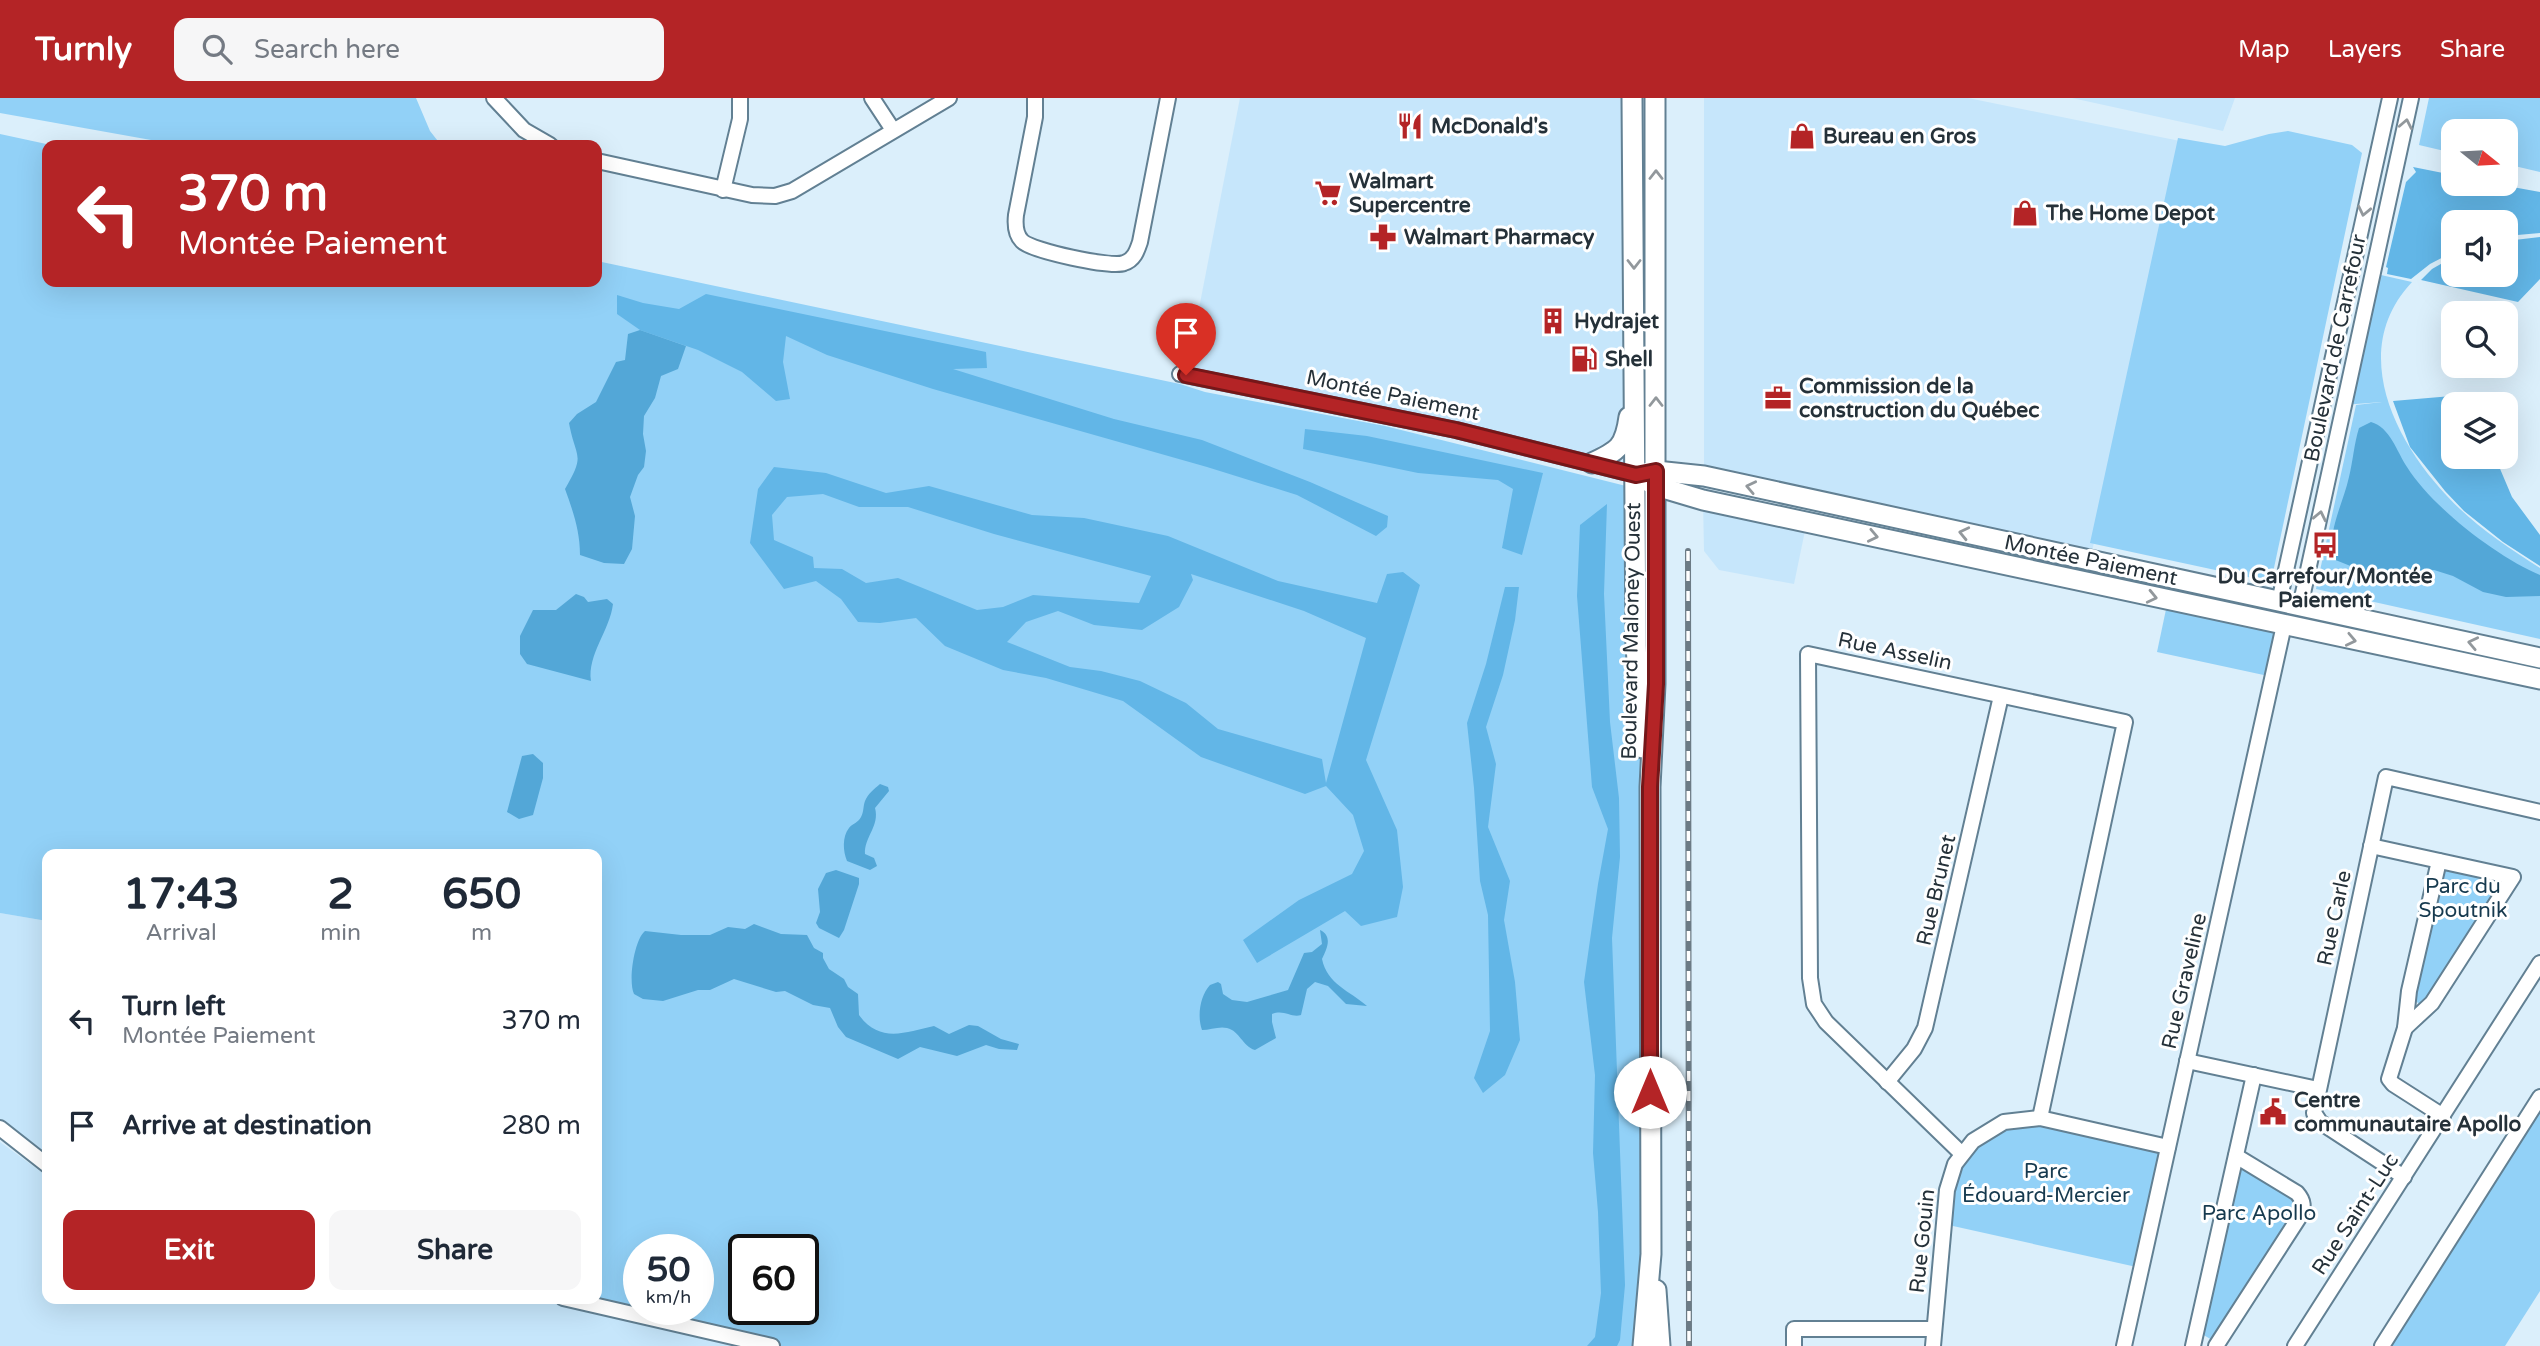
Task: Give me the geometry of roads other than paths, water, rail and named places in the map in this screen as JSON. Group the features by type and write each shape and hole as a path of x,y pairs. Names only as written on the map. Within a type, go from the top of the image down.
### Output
{"main road":[{"name":"Boulevard Maloney Ouest","path":"1632,98 1636,646 1641,732 1650,787"},
{"name":"Boulevard Maloney Ouest","path":"1643,1346 1651,1254 1650,787 1656,684 1655,98"},
{"path":"1591,463 1613,454 1624,440 1635,375"},
{"name":"Montée Paiement","path":"1636,475 1656,479 1704,476 2540,658"},
{"name":"Montée Paiement","path":"1656,479 1696,499 2540,680"},
{"path":"2279,602 2284,625"},
{"path":"2284,625 2300,607"},
{"name":"Boulevard Maloney Ouest","path":"1651,1254 1659,1313 1660,1346"}],"street":[{"path":"494,98 524,130 541,140"},
{"path":"723,190 740,119 740,98"},
{"path":"872,98 893,130"},
{"path":"602,162 723,190 765,197 784,195 949,98"},
{"path":"1035,98 1035,117 1016,215 1019,237 1023,243 1037,249 1113,265 1133,258 1140,242 1168,98"},
{"name":"Boulevard de Carrefour","path":"2279,602 2390,98"},
{"name":"Boulevard de Carrefour","path":"2300,607 2411,98"},
{"name":"Montée Paiement","path":"1180,374 1456,430 1636,475"},
{"name":"Rue Graveline","path":"2124,1346 2284,625"},
{"name":"Rue Asselin","path":"1962,1153 1818,1013 1811,992 1808,654 2126,722 2040,1118"},
{"name":"Rue Brunet","path":"1887,1082 1914,1049 1925,1028 2001,696"},
{"name":"Rue Carle","path":"2404,1177 2316,1119 2314,1107 2386,777 2540,812"},
{"path":"2371,846 2514,877 2431,1003 2405,1028"},
{"path":"2439,861 2409,991 2405,1028 2389,1079 2443,1116"},
{"name":"Rue Saint-Luc","path":"2295,1346 2540,963"},
{"path":"2187,1061 2318,1089"},
{"path":"2193,1346 2254,1075"},
{"path":"2382,1346 2540,1097"},
{"name":"Rue Gouin","path":"1933,1346 1947,1191 1955,1164 1973,1141 1993,1127 2014,1119 2040,1118 2168,1147"},
{"path":"0,1128 42,1161"},
{"path":"2216,1346 2300,1216 2303,1204 2297,1193 2236,1156"},
{"path":"589,1304 772,1346"},
{"path":"1794,1346 1794,1329 1934,1329"}],"railway":[{"path":"1688,551 1689,1346"}],"place":[{"name":"McDonald's","path":"1410,126"},
{"name":"Bureau en Gros","path":"1802,136"},
{"name":"Walmart Supercentre","path":"1328,193"},
{"name":"The Home Depot","path":"2025,213"},
{"name":"Walmart Pharmacy","path":"1383,237"},
{"name":"Hydrajet","path":"1553,321"},
{"name":"Shell","path":"1584,359"},
{"name":"Commission de la construction du Québec","path":"1778,398"},
{"name":"Du Carrefour/Montée Paiement","path":"2325,545"},
{"name":"Centre communautaire Apollo","path":"2273,1112"}],"park label":[{"name":"Parc du Spoutnik","path":"2463,898"},
{"name":"Parc Édouard-Mercier","path":"2046,1183"},
{"name":"Parc Apollo","path":"2259,1213"}]}
